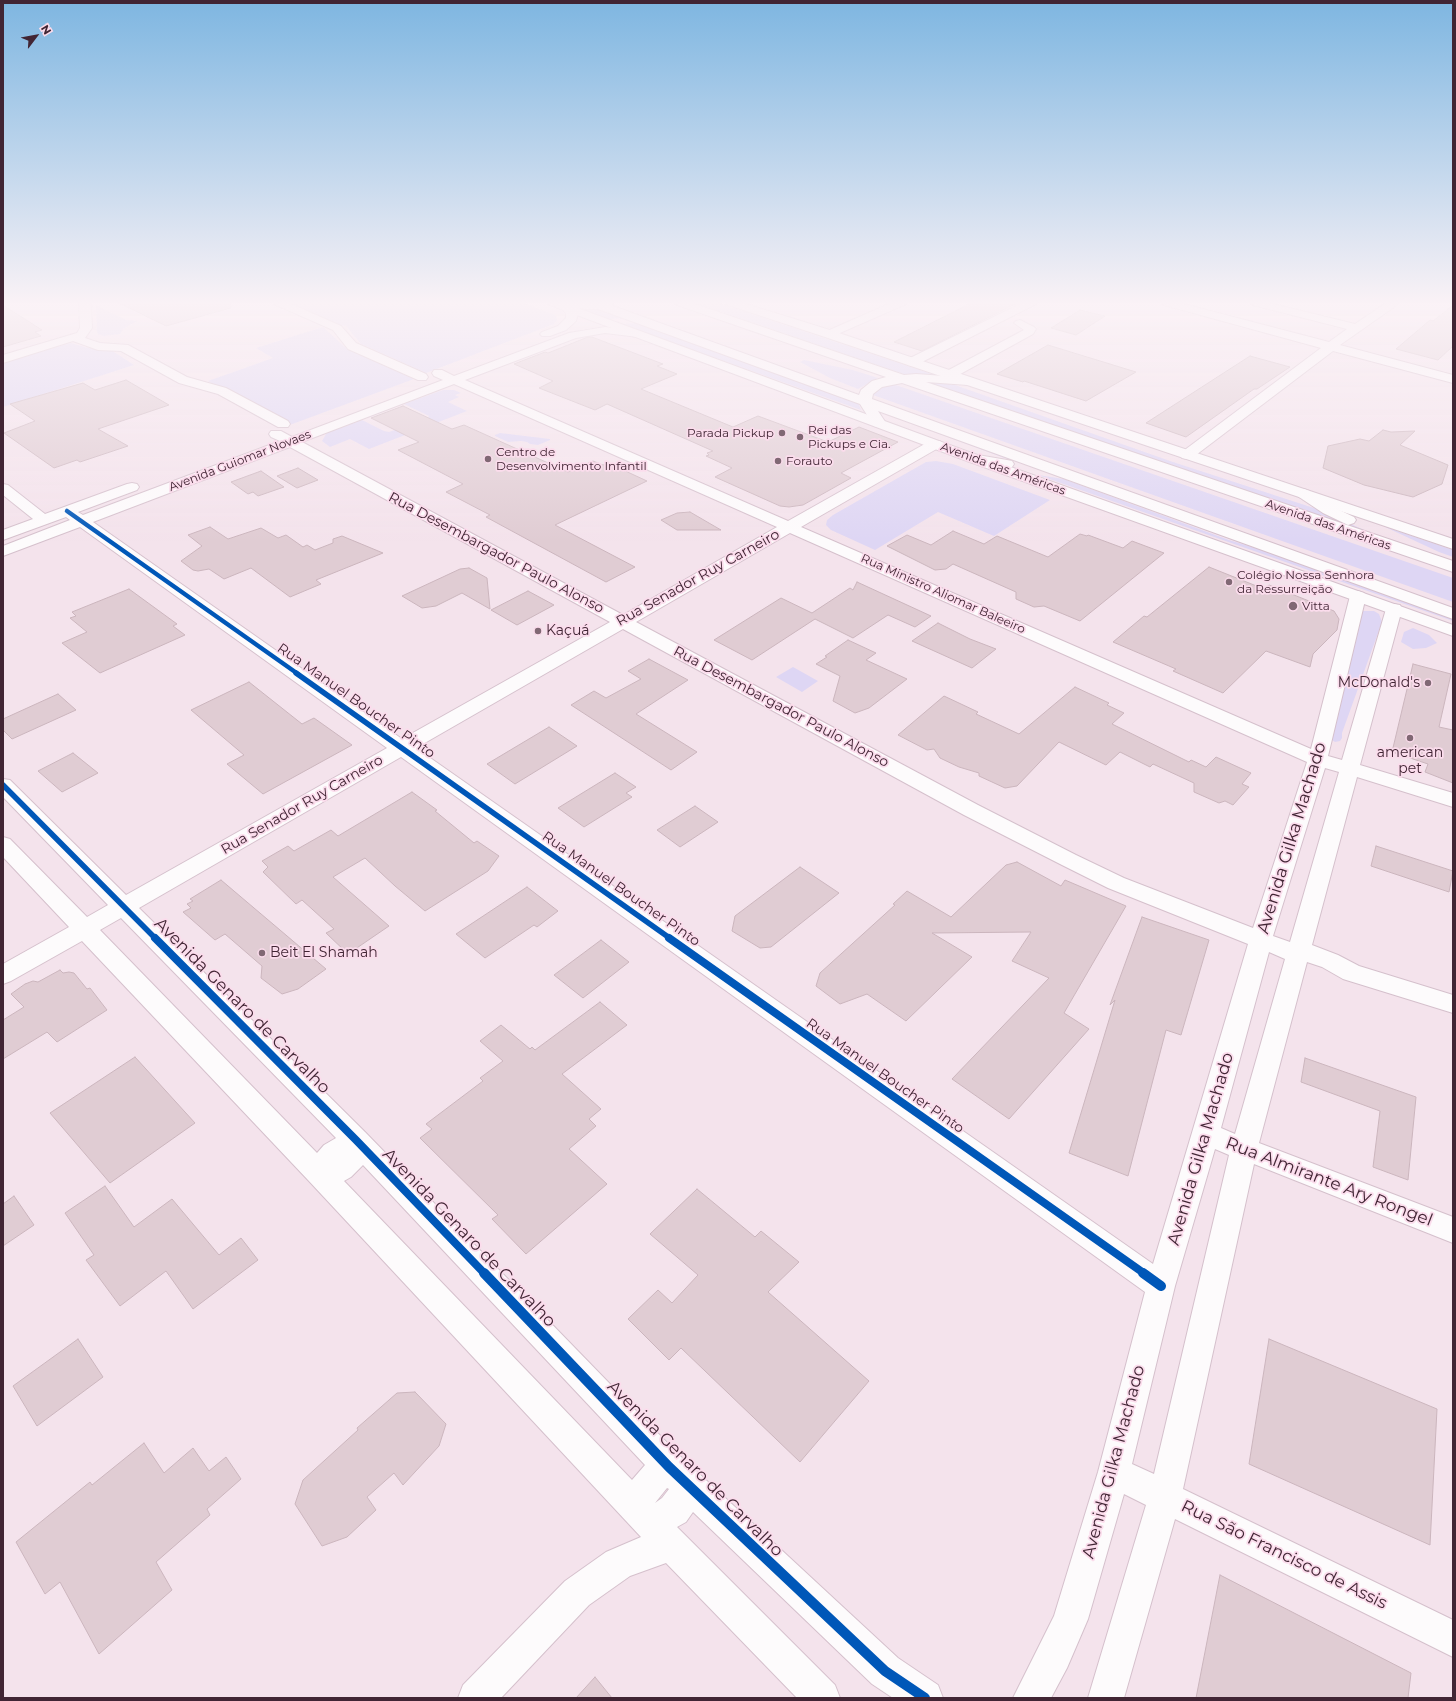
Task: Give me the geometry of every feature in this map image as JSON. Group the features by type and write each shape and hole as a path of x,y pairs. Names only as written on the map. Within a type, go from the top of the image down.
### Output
{"main road":[{"name":"Avenida das Américas","path":"769,382 972,458 1453,630"},
{"name":"Avenida das Américas","path":"814,382 1453,614"},
{"path":"879,423 865,401 866,393 871,388 883,382"},
{"name":"Avenida das Américas","path":"913,382 1453,567"},
{"name":"Avenida das Américas","path":"972,382 1453,544"},
{"path":"972,458 991,460 1084,481"},
{"path":"1304,494 1342,517 1453,567"}],"street":[{"name":"Rua Desembargador Paulo Alonso","path":"192,382 222,391 290,442 971,810 1069,860 1116,883 1261,939 1333,976 1351,973 1453,1004"},
{"name":"Avenida Guiomar Novaes","path":"275,432 417,382"},
{"name":"Avenida Guiomar Novaes","path":"3,551 290,442 433,382"},
{"name":"Rua Ministro Aliomar Baleeiro","path":"471,382 789,527 1318,758 1348,769 1453,800"},
{"path":"1187,455 1282,382"},
{"name":"Rua Senador Ruy Carneiro","path":"3,975 934,444"},
{"name":"Avenida Guiomar Novaes","path":"3,535 147,482"},
{"path":"3,488 39,516"},
{"name":"Rua Manuel Boucher Pinto","path":"66,511 1161,1286"},
{"name":"Avenida Gilka Machado","path":"1031,1698 1054,1655 1070,1619 1114,1472 1161,1286 1261,939 1318,758 1358,596"},
{"path":"1106,1698 1165,1496 1209,1297 1244,1149 1298,957 1348,769 1394,609"},
{"name":"Avenida Genaro de Carvalho","path":"3,785 359,1143 678,1476 885,1671 925,1698"},
{"path":"3,844 321,1175 653,1525 822,1698"},
{"name":"Rua Almirante Ary Rongel","path":"1206,1134 1453,1230"},
{"path":"321,1175 342,1168 349,1163 359,1143"},
{"name":"Rua São Francisco de Assis","path":"1114,1472 1453,1639"},
{"path":"476,1698 577,1593 618,1564 639,1554 653,1525 674,1510 682,1499 678,1476"}],"shaded area":[{"path":"3,382 80,382 3,407"},
{"path":"210,382 405,382 287,426"},
{"path":"784,382 804,382 858,402 861,410"},
{"path":"841,382 870,382 858,389"},
{"path":"925,382 955,385 1170,461 1323,511 1379,537"},
{"path":"893,384 1453,578 1453,602 873,395 879,389"},
{"path":"443,390 454,390 461,393 455,395 459,397 448,402 467,411 369,449 350,439 330,447 322,441 329,432 362,420 389,432 428,418 429,416 404,404"},
{"path":"894,417 1035,465 1025,464 1004,458"},
{"path":"500,433 550,440 538,445 521,441 508,442 495,436"},
{"path":"936,461 953,464 1050,500 994,536 938,512 875,550 831,530 826,525 827,520 833,515 926,462"},
{"path":"1038,475 1064,479 1229,540 1311,565 1453,616 1453,621"},
{"path":"1383,526 1453,550 1453,557 1439,552"},
{"path":"1363,611 1374,611 1379,614 1382,622 1342,733 1342,738 1340,741 1335,742 1332,740 1360,615"},
{"path":"1413,628 1429,635 1437,643 1426,648 1413,649 1401,642 1404,632"},
{"path":"793,667 818,681 802,692 776,677"}],"building":[{"path":"119,382 130,382 169,405 98,429 128,446 80,462 77,460 54,468 4,433 35,421 10,404 83,383 95,390"},
{"path":"550,382 657,382 641,389 733,427 758,416 828,442 859,427 898,442 841,473 851,478 803,505 789,507 780,506 715,477 732,468 706,456 709,455 707,453 713,451 607,404 595,410 539,388"},
{"path":"1028,382 1118,382 1086,401"},
{"path":"1209,382 1267,382 1257,389 1254,389 1186,437 1146,423"},
{"path":"403,406 452,429 464,425 568,472 593,461 603,465 608,463 647,481 555,525 635,567 606,582 486,517 490,515 446,492 463,484 398,450 419,442 371,418"},
{"path":"1383,430 1391,432 1415,431 1400,445 1448,465 1442,484 1413,497 1364,485 1323,468 1328,446 1360,439 1369,441"},
{"path":"298,468 318,480 297,488 277,476"},
{"path":"261,471 284,487 258,496 253,492 248,494 231,482"},
{"path":"690,512 721,530 677,530 661,520 677,513"},
{"path":"210,527 228,539 261,528 278,538 286,535 303,547 307,545 315,550 333,543 333,539 342,536 383,553 316,580 321,584 290,597 251,568 224,579 209,569 198,571 193,570 181,561 202,546 188,535"},
{"path":"953,531 984,544 997,536 1048,557 1080,534 1088,535 1123,548 1132,541 1164,553 1080,621 1044,606 1034,607 1016,599 1016,592 953,564 946,569 935,570 887,546 907,535 931,545"},
{"path":"1209,567 1264,589 1269,585 1334,611 1339,619 1337,630 1313,654 1310,667 1266,651 1223,693 1173,671 1176,669 1113,642 1144,616 1147,617"},
{"path":"469,568 487,578 490,609 462,593 436,606 422,608 402,596 460,569"},
{"path":"857,582 931,616 915,627 888,615 853,638 815,619 752,660 714,640 781,598 812,613 850,588 853,590"},
{"path":"129,589 177,624 173,626 185,635 100,673 62,643 87,632 70,618 76,616 72,612"},
{"path":"528,591 554,605 517,625 491,610"},
{"path":"938,623 970,639 996,649 972,668 912,641"},
{"path":"848,640 876,653 866,660 907,679 869,708 855,713 833,701 840,676 816,664"},
{"path":"649,659 688,680 636,714 697,752 671,770 571,705 594,691 606,698 641,679 628,671"},
{"path":"1413,664 1451,674 1439,727 1453,730 1453,783 1425,772 1428,764 1392,752"},
{"path":"249,682 302,724 314,718 352,745 263,794 227,764 244,755 191,710"},
{"path":"1075,687 1109,703 1107,705 1124,713 1112,724 1189,762 1191,760 1206,767 1216,757 1251,773 1242,784 1249,787 1233,805 1225,801 1219,803 1194,792 1194,783 1153,764 1150,767 1120,752 1106,765 1059,742 1017,786 1005,788 979,776 979,773 959,767 940,758 934,749 927,750 898,735 944,696 978,712 976,714 1019,734"},
{"path":"58,694 76,710 12,739 3,730 3,719"},
{"path":"549,727 577,746 515,784 487,764"},
{"path":"73,753 98,773 62,792 38,771"},
{"path":"615,773 636,787 626,793 632,797 584,827 558,808"},
{"path":"412,792 437,810 435,811 474,843 477,841 499,856 488,871 425,911 365,858 333,877 389,926 348,954 326,933 334,929 302,900 296,904 263,872 268,867 262,861 288,846 294,851 331,830 338,836"},
{"path":"695,806 718,822 680,847 657,830"},
{"path":"1376,846 1453,871 1449,892 1371,866"},
{"path":"1017,862 1061,886 1065,880 1126,906 1064,1013 1089,1029 1009,1119 952,1079 1049,978 1012,961 1031,932 932,933 972,957 906,1021 867,994 840,1004 816,986 820,973 895,905 893,904 907,891 951,917 1006,865"},
{"path":"800,867 839,893 771,947 760,948 732,931 735,916"},
{"path":"221,880 326,969 298,989 282,994 261,978 262,966 225,934 215,940 183,912 191,908 187,904 193,901 190,899"},
{"path":"527,887 558,911 537,927 534,925 485,958 456,934"},
{"path":"1142,917 1209,940 1181,1035 1166,1030 1128,1176 1069,1153 1115,1000 1110,1005"},
{"path":"601,940 629,962 583,998 554,975"},
{"path":"60,970 63,973 74,973 87,989 90,988 107,1010 57,1042 47,1032 3,1059 3,1020 24,1007 11,994 25,984 33,981 38,982"},
{"path":"600,1002 627,1025 562,1074 601,1109 589,1119 596,1126 569,1149 607,1184 526,1254 492,1219 498,1215 420,1138 432,1129 426,1124 483,1081 480,1078 503,1061 480,1041 501,1025 530,1049 532,1047 535,1050"},
{"path":"135,1057 195,1123 110,1183 50,1113"},
{"path":"1305,1058 1416,1097 1408,1180 1373,1167 1380,1111 1301,1082"},
{"path":"105,1186 134,1227 172,1199 219,1255 241,1238 258,1260 193,1309 166,1271 120,1306 86,1260 94,1255 65,1213"},
{"path":"697,1189 755,1237 761,1231 799,1262 768,1292 869,1381 800,1462 681,1348 669,1360 628,1319 658,1290 672,1303 698,1275 650,1234"},
{"path":"14,1196 34,1225 3,1246 3,1204"},
{"path":"78,1339 103,1377 37,1426 13,1386"},
{"path":"1269,1339 1437,1409 1430,1545 1249,1464"},
{"path":"415,1392 446,1424 439,1446 403,1485 394,1473 367,1497 376,1510 347,1537 322,1546 295,1504 303,1480 358,1430 357,1428 397,1393"},
{"path":"144,1443 164,1473 193,1448 209,1471 226,1457 241,1479 207,1509 210,1515 156,1562 172,1590 99,1654 60,1582 45,1594 16,1542 90,1482 92,1485"},
{"path":"1220,1575 1411,1673 1408,1698 1196,1698"},
{"path":"595,1677 612,1698 576,1698"}],"cycle path":[{"path":"67,511 1161,1286"},
{"path":"3,785 356,1140 669,1467 885,1671 925,1698"}],"place":[{"name":"Parada Pickup","path":"782,433"},
{"name":"Rei das Pickups e Cia.","path":"800,437"},
{"name":"Centro de Desenvolvimento Infantil","path":"488,459"},
{"name":"Forauto","path":"778,461"},
{"name":"Colégio Nossa Senhora da Ressurreição","path":"1229,582"},
{"name":"Vitta","path":"1293,606"},
{"name":"Kaçuá","path":"538,631"},
{"name":"McDonald's","path":"1428,683"},
{"name":"american pet","path":"1410,738"},
{"name":"Beit El Shamah","path":"262,953"}]}
